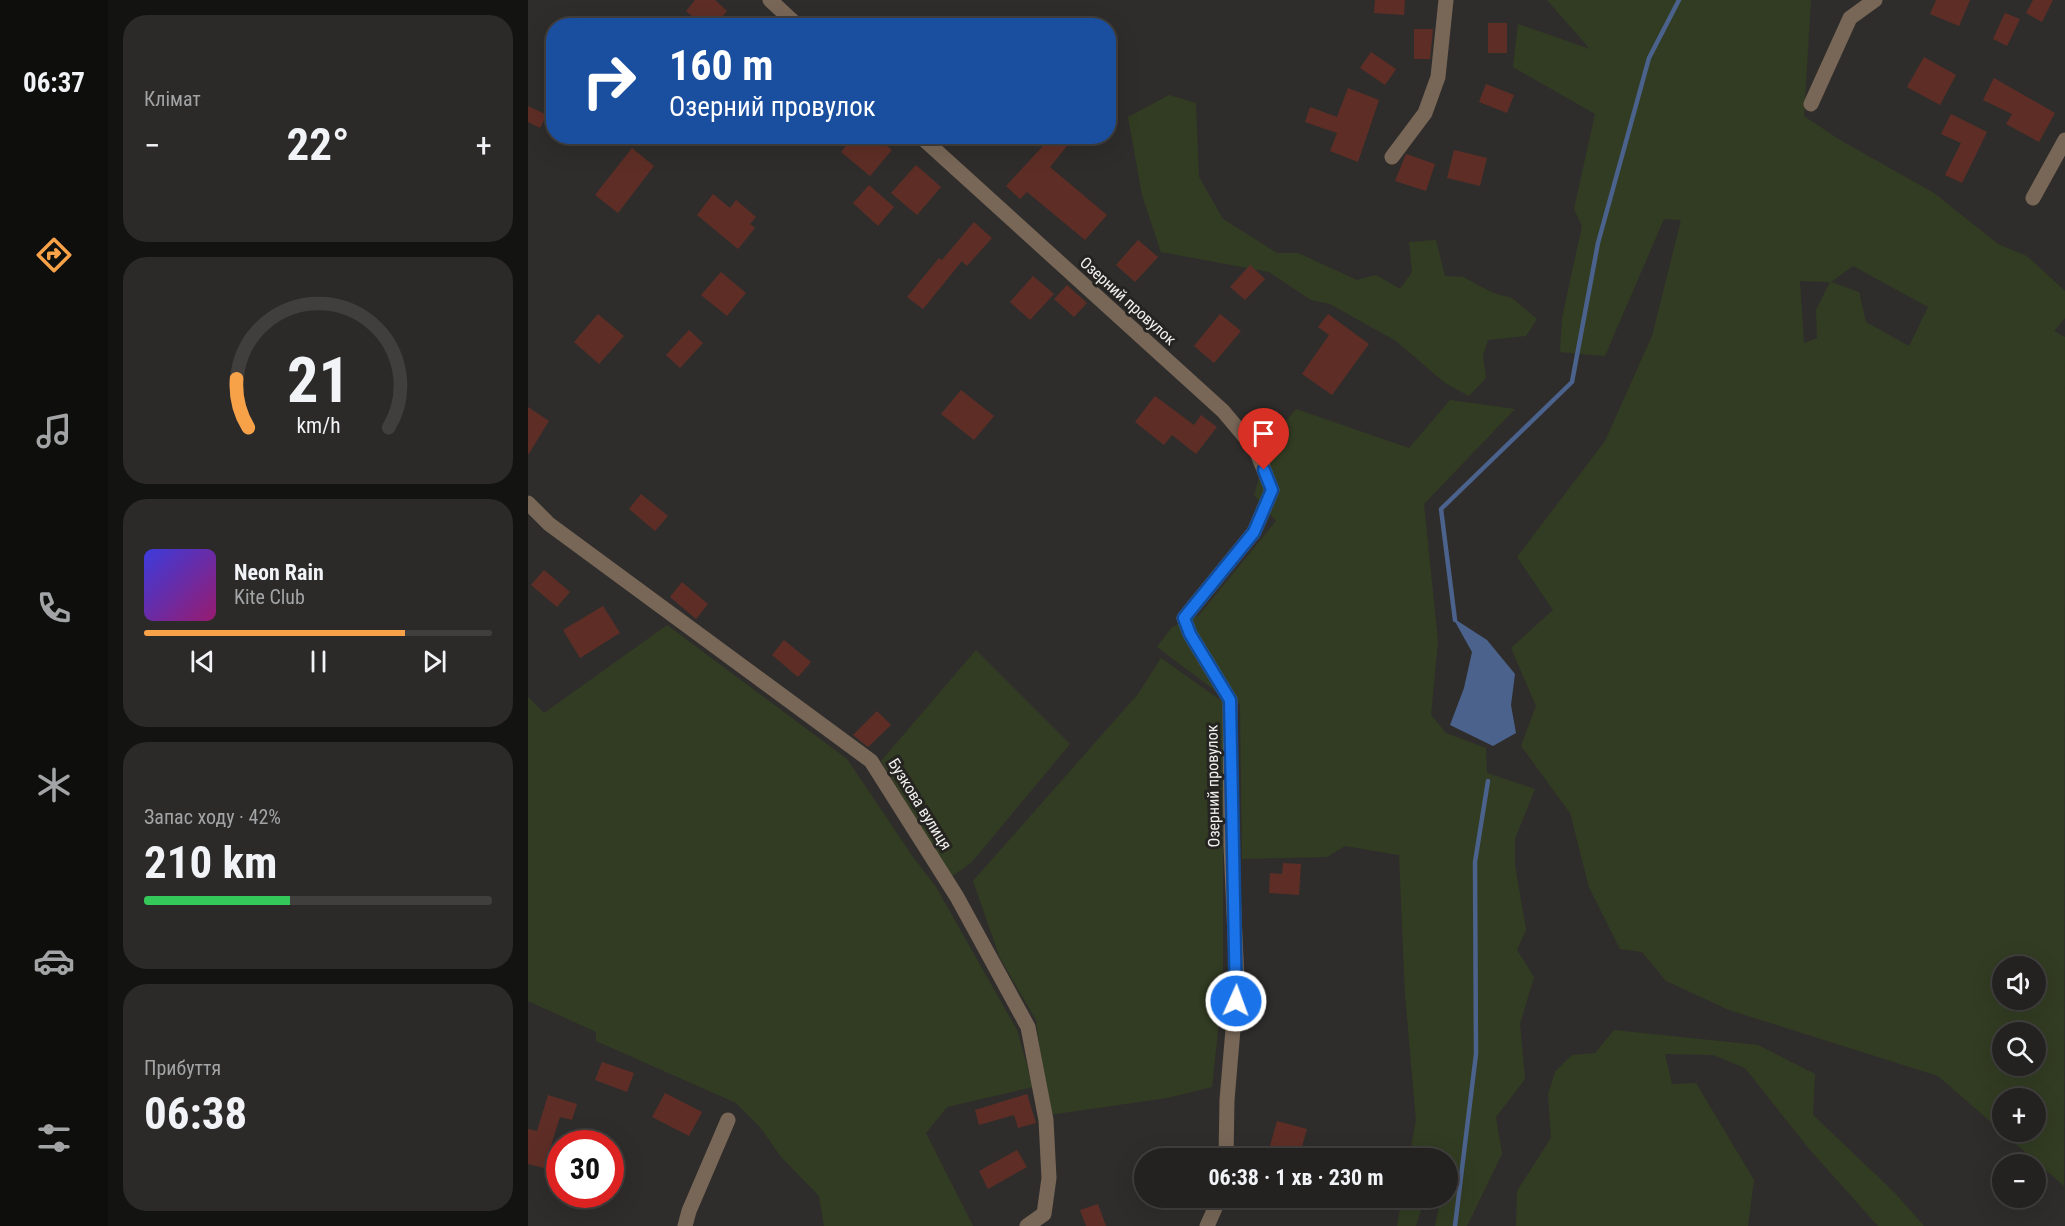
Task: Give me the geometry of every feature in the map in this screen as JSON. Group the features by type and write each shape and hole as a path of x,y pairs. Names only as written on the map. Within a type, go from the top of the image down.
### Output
{"street":[{"path":"770,0 789,18"},
{"path":"1392,157 1425,113 1438,77 1446,0"},
{"path":"1811,104 1850,18 1875,0"},
{"path":"2032,198 2065,140"},
{"name":"Озерний провулок","path":"929,144 1223,411 1256,450 1272,490 1254,532 1184,618 1190,634 1230,700 1231,846 1238,982 1227,1100 1226,1148"},
{"name":"Бузкова вулиця","path":"528,503 549,524 871,761 957,897 1028,1027 1046,1120 1049,1178 1047,1220 1027,1226"},
{"path":"685,1226 689,1210 728,1120"},
{"path":"1207,1226 1215,1208"}],"green space":[{"path":"1547,0 1811,0 1804,116 1840,140 1934,193 1998,244 2027,256 2065,291 2065,318 2054,331 2065,337 2064,1186 2046,1170 2046,1154 2027,1154 2014,1142 2046,1142 2046,1088 1992,1088 1992,1123 1938,1076 1729,1010 1666,981 1642,952 1620,949 1589,887 1570,813 1521,746 1536,706 1511,648 1553,610 1517,557 1605,441 1652,336 1681,220 1664,219 1605,356 1560,352 1562,318 1582,226 1574,209 1595,114 1513,67 1518,24 1590,49","holes":["1853,266 1928,307 1909,346 1866,322 1859,292 1831,282","1800,281 1830,282 1816,310 1817,338 1804,343"]},
{"path":"1169,95 1196,103 1199,177 1223,219 1277,253 1298,253 1357,280 1376,275 1400,289 1412,272 1409,242 1436,240 1445,276 1463,277 1493,293 1512,298 1537,319 1526,336 1488,340 1483,356 1486,378 1469,396 1445,383 1396,341 1330,304 1311,300 1269,272 1161,252 1142,195 1128,117"},
{"path":"1450,400 1515,409 1424,504 1438,641 1431,715 1446,733 1486,748 1487,773 1535,789 1515,839 1515,865 1526,930 1517,950 1534,977 1520,1024 1525,1079 1496,1117 1502,1154 1467,1226 1435,1226 1439,1208 1458,1208 1458,1148 1411,1148 1416,1120 1405,995 1399,855 1345,846 1327,857 1242,859 1240,704 1221,695 1157,647 1172,627 1199,615 1276,521 1254,495 1271,438 1296,409 1409,448"},
{"path":"667,625 847,759 936,887 1017,1030 1033,1087 947,1107 926,1133 973,1226 824,1226 819,1196 781,1157 760,1127 736,1103 596,1041 596,1032 528,1001 528,697 544,713"},
{"path":"976,650 1070,744 972,862 951,877 881,761"},
{"path":"1161,658 1223,702 1223,985 1212,1087 1167,1098 1049,1115 1036,1020 1000,958 973,881 1138,694"},
{"path":"1614,1030 1758,1045 1815,1074 1813,1115 1895,1193 1924,1226 1878,1226 1810,1150 1745,1068 1713,1055 1665,1054 1672,1084 1696,1083 1754,1180 1748,1226 1516,1226 1517,1191 1551,1138 1548,1094 1555,1072 1572,1055 1595,1053"},
{"path":"1400,1208 1422,1208 1416,1226 1397,1226"}],"water":[{"path":"1453,618 1487,640 1515,674 1511,705 1516,733 1493,746 1450,725 1464,688 1472,652"}],"building":[{"path":"695,0 715,0 727,11 721,18 694,18 686,11"},
{"path":"1375,0 1405,0 1404,15 1374,13"},
{"path":"1936,0 1970,0 1959,26 1930,14"},
{"path":"2033,0 2053,0 2042,22 2026,13"},
{"path":"2005,13 2020,19 2007,46 1993,39"},
{"path":"1488,23 1507,23 1507,53 1488,53"},
{"path":"1414,29 1433,29 1430,59 1414,59"},
{"path":"1371,52 1396,69 1385,85 1360,68"},
{"path":"1924,57 1956,75 1940,105 1907,87"},
{"path":"1994,78 2055,113 2039,142 2006,124 2012,114 1983,100"},
{"path":"1486,84 1514,95 1507,113 1479,102"},
{"path":"1348,88 1379,100 1358,162 1330,151 1337,133 1305,122 1310,107 1337,117"},
{"path":"528,106 546,115 540,128 528,122"},
{"path":"1951,114 1987,132 1962,183 1945,175 1961,143 1941,134"},
{"path":"848,144 885,144 892,150 870,176 841,152"},
{"path":"1045,144 1069,144 1050,167 1107,215 1085,240 1027,192 1020,199 1006,186"},
{"path":"632,148 654,166 618,213 595,195"},
{"path":"1454,150 1487,158 1480,186 1447,178"},
{"path":"1406,154 1435,164 1426,191 1395,181"},
{"path":"916,165 941,187 917,215 891,193"},
{"path":"869,185 894,207 878,226 853,203"},
{"path":"713,194 730,208 736,200 756,217 750,224 755,228 738,249 697,215"},
{"path":"974,222 992,238 967,266 962,261 923,309 907,297 939,258 942,260"},
{"path":"1138,240 1158,257 1135,282 1116,265"},
{"path":"1250,265 1265,279 1245,300 1230,287"},
{"path":"721,272 746,293 727,316 701,295"},
{"path":"1033,276 1054,294 1030,320 1010,302"},
{"path":"1067,285 1087,303 1074,317 1054,299"},
{"path":"598,314 624,336 599,364 574,342"},
{"path":"1220,314 1241,331 1214,363 1194,346"},
{"path":"1328,314 1369,344 1332,395 1302,374 1329,335 1318,327"},
{"path":"689,330 703,343 680,368 666,355"},
{"path":"961,390 994,416 974,440 941,414"},
{"path":"1155,396 1194,425 1201,415 1217,427 1196,454 1172,435 1164,445 1135,422"},
{"path":"528,407 549,421 528,455"},
{"path":"641,494 668,516 655,531 629,509"},
{"path":"544,570 570,592 557,607 531,585"},
{"path":"682,582 708,604 696,619 670,597"},
{"path":"603,606 620,633 580,658 563,630"},
{"path":"784,640 811,662 798,677 772,655"},
{"path":"877,711 891,725 868,747 853,735"},
{"path":"1283,863 1301,864 1299,895 1269,893 1270,873 1282,874"},
{"path":"602,1062 634,1073 627,1092 595,1080"},
{"path":"665,1093 702,1112 689,1136 652,1117"},
{"path":"1027,1094 1036,1123 1018,1128 1014,1115 979,1125 975,1110"},
{"path":"548,1095 577,1104 572,1120 560,1117 556,1130 546,1130 544,1168 528,1164 528,1129 537,1131"},
{"path":"1277,1121 1307,1129 1302,1148 1270,1146"},
{"path":"1017,1150 1027,1167 988,1189 979,1171"},
{"path":"1098,1204 1106,1226 1086,1226 1080,1210"}],"waterway":[{"path":"1455,620 1441,509 1572,382 1598,243 1649,58 1679,0"},
{"path":"1455,1226 1476,1054 1475,862 1488,781"}],"route":[{"path":"1236,1001 1238,982 1231,846 1230,700 1190,634 1184,618 1254,532 1272,490 1264,470"}]}
